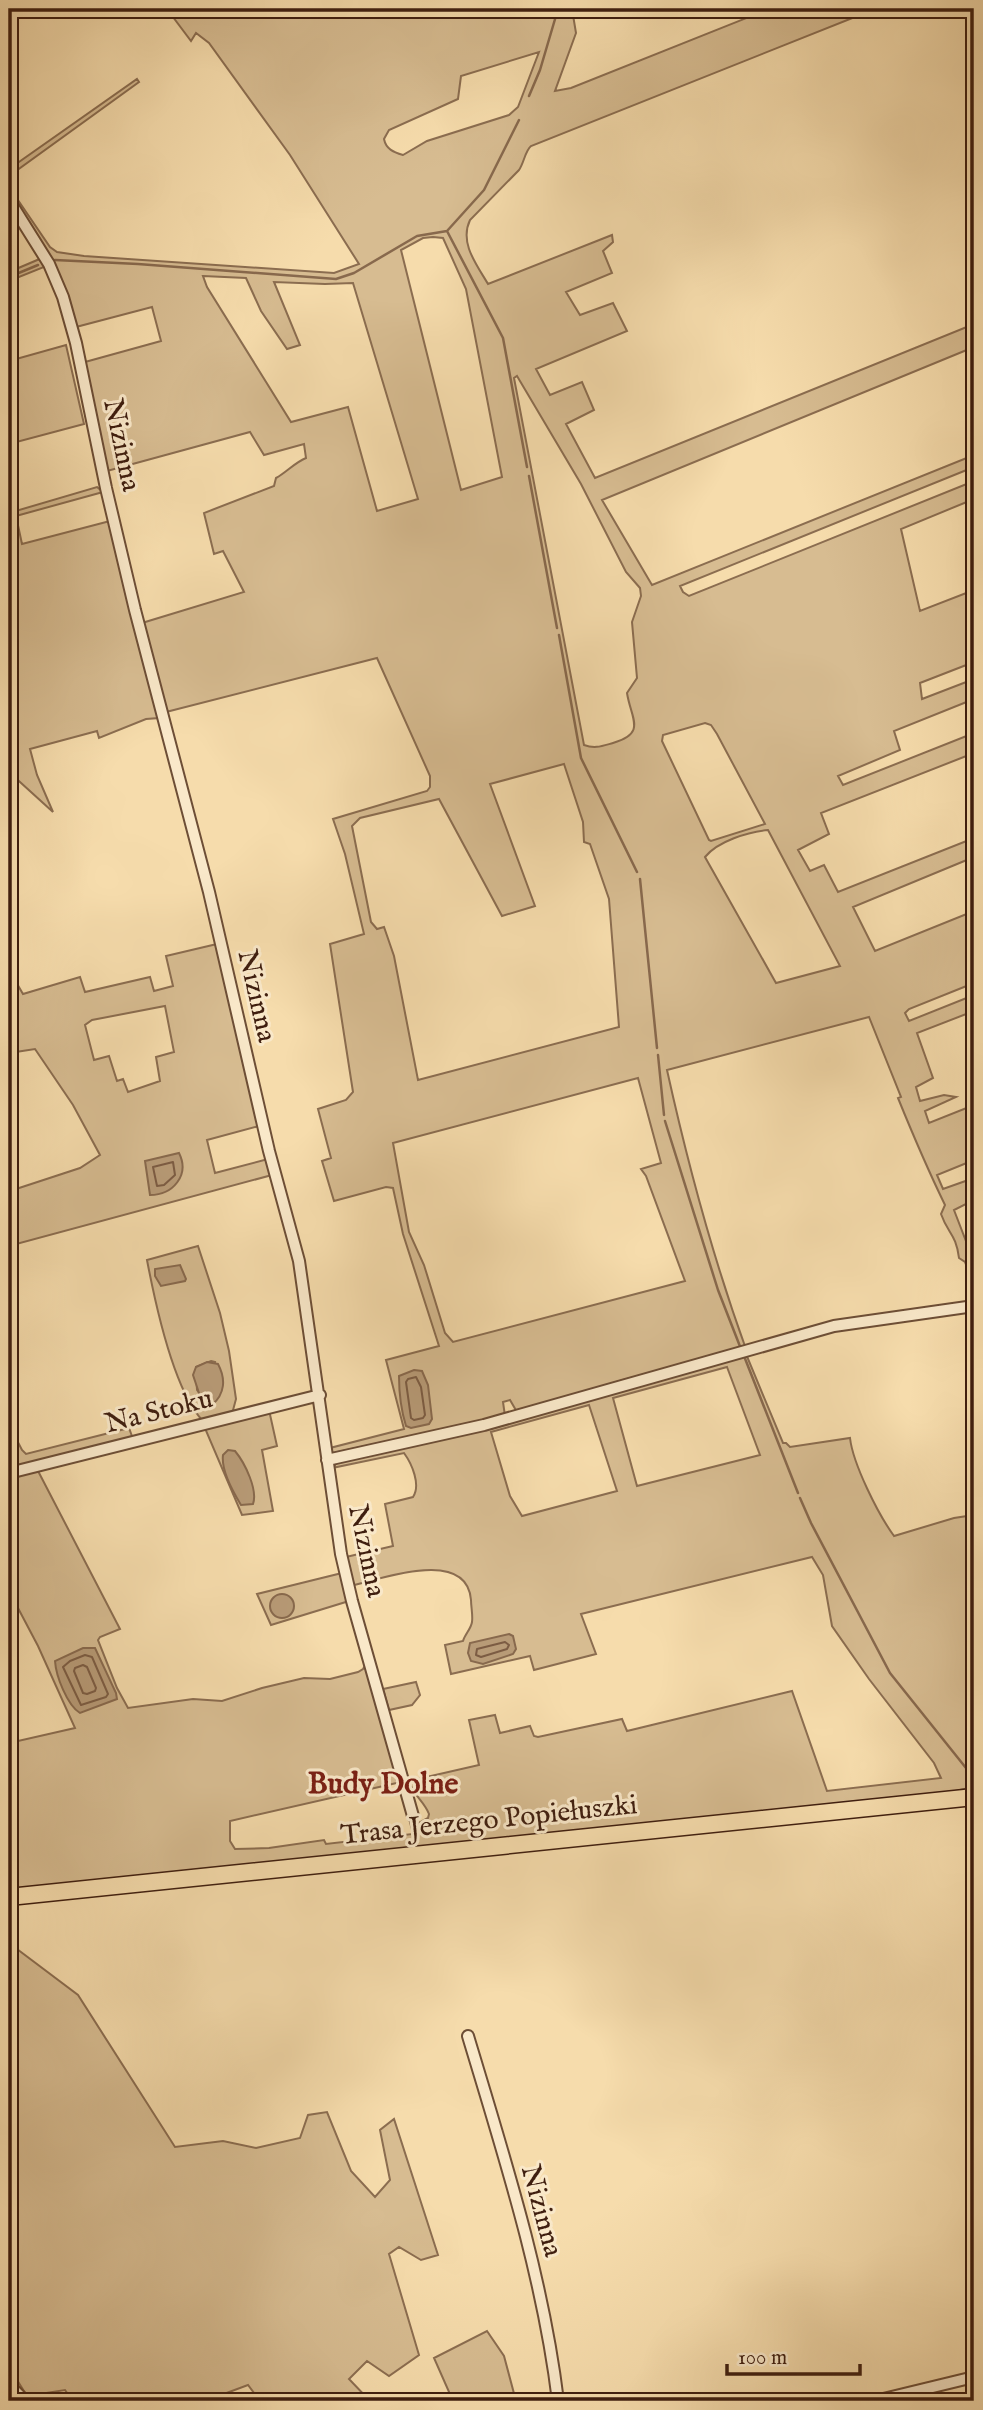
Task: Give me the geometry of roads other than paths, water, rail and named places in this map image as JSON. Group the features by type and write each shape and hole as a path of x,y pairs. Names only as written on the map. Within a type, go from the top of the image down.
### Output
{"main road":[{"name":"Trasa Jerzego Popiełuszki","path":"9,1897 974,1797"}],"street":[{"name":"Nizinna","path":"9,200 49,264 76,343 135,610 209,892 269,1151 299,1261 320,1395 335,1521 349,1587 412,1816"},
{"path":"327,1460 484,1425 834,1326 974,1306"},
{"name":"Na Stoku","path":"9,1473 320,1395"},
{"name":"Nizinna","path":"468,2036 534,2272 548,2329 558,2401"},
{"path":"875,2401 974,2378"},
{"path":"9,2385 25,2401"}],"water":[{"path":"179,1153 182,1169 177,1182 166,1192 150,1195 145,1161"},
{"path":"180,1265 185,1281 161,1286 155,1276 155,1269"},
{"path":"207,1362 218,1364 223,1381 220,1396 212,1405 200,1396 193,1375 196,1367"},
{"path":"414,1370 422,1371 428,1385 432,1419 429,1424 411,1428 406,1426 403,1414 399,1376"},
{"path":"228,1450 235,1451 243,1462 254,1492 253,1504 241,1505 231,1487 223,1461 223,1455"},
{"path":"282,1594 291,1597 294,1606 291,1615 282,1618 273,1615 270,1606 273,1597"},
{"path":"509,1634 513,1636 516,1649 513,1654 483,1664 471,1661 468,1653 470,1643"},
{"path":"83,1648 95,1648 117,1699 80,1713 63,1690 55,1661"}],"waterway":[{"path":"529,96 540,70 558,9"},
{"path":"519,120 484,190 447,231 503,338 527,467"},
{"path":"55,260 336,279 354,273 417,236 447,231"},
{"path":"9,277 38,265"},
{"path":"529,476 557,628"},
{"path":"559,635 581,758 637,872"},
{"path":"640,879 657,1048"},
{"path":"658,1055 664,1115"},
{"path":"665,1121 718,1290 741,1349"},
{"path":"744,1356 798,1493"},
{"path":"800,1498 890,1673 974,1778"}],"district":[{"name":"Budy Dolne","path":"383,1785"}]}
